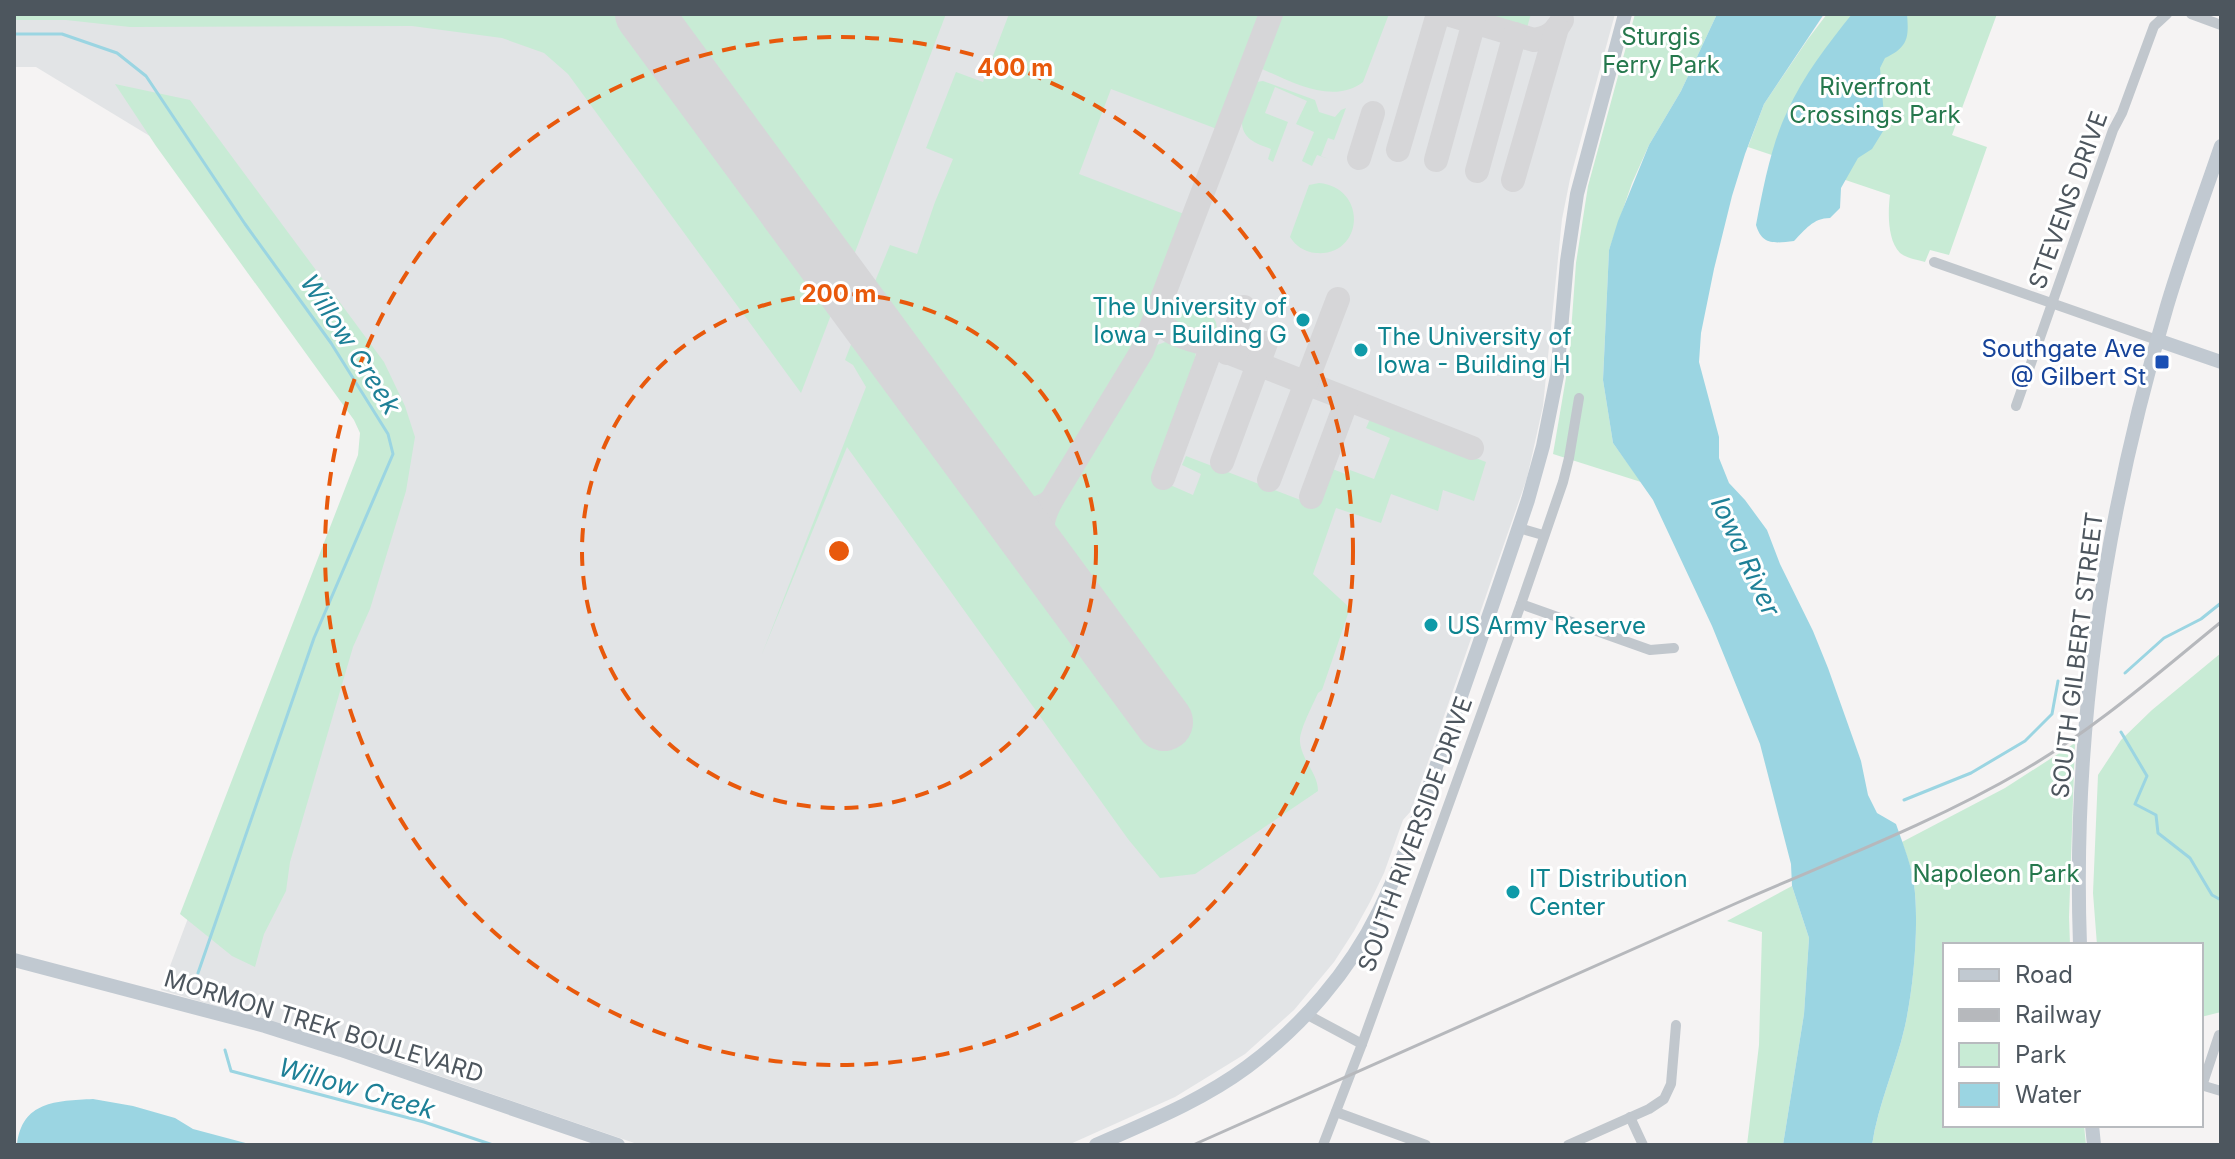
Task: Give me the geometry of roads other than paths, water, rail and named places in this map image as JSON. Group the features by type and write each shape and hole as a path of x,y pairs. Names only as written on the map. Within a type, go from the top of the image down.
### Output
{"main road":[{"path":"1096,1145 1175,1110 1230,1079 1270,1048 1330,988 1378,913 1443,747 1519,528 1543,446 1557,376 1567,261 1577,194 1625,14"},
{"name":"SOUTH GILBERT STREET","path":"2080,943 2082,799 2090,697 2114,515 2157,340 2221,146"},
{"path":"2157,340 2221,362"},
{"name":"MORMON TREK BOULEVARD","path":"14,960 316,1042 618,1145"}],"street":[{"name":"STEVENS DRIVE","path":"2016,406 2113,130 2154,26 2167,14"},
{"path":"2191,14 2221,25"},
{"path":"1934,262 2157,340"},
{"name":"SOUTH RIVERSIDE DRIVE","path":"1323,1145 1521,604 1569,458 1579,398"},
{"path":"1519,528 1543,535"},
{"path":"1521,604 1650,650 1674,648"},
{"path":"1306,1014 1362,1044"},
{"path":"1568,1145 1657,1105 1668,1093 1676,1025"},
{"path":"2203,1083 2221,1036"},
{"path":"1336,1112 1426,1145"},
{"path":"1630,1117 1643,1145"}],"water":[{"name":"Iowa River","path":"1717,14 1824,14 1764,104 1745,154 1714,269 1701,333 1699,362 1719,437 1719,458 1729,483 1767,530 1828,668 1861,761 1868,795 1877,813 1896,824 1913,877 1916,931 1911,991 1905,1026 1872,1145 1783,1145 1804,1014 1809,938 1792,886 1791,864 1760,744 1712,626 1653,500 1613,443 1603,380 1609,250 1618,221 1649,145 1681,91"},
{"path":"1852,14 1907,14 1908,29 1903,46 1885,58 1880,68 1885,128 1872,149 1858,158 1841,188 1840,208 1830,218 1814,222 1794,241 1770,242 1762,237 1756,225 1776,139 1801,86"},
{"path":"93,1099 175,1118 193,1129 253,1145 17,1145 20,1130 33,1112 54,1103"}],"waterway":[{"name":"Willow Creek","path":"14,34 62,34 117,53 146,76 245,224 331,343 388,434 393,454 314,638 198,973"},
{"path":"2125,673 2164,638 2201,619 2221,603"},
{"path":"1904,800 1971,773 2025,741 2052,714 2058,681"},
{"path":"2121,732 2147,776 2135,804 2156,815 2158,833 2190,858 2212,895 2221,900"},
{"name":"Willow Creek","path":"225,1050 231,1071 424,1122 493,1145"}],"railway":[{"path":"1193,1145 1955,807 2024,770 2076,737 2221,622"}],"place":[{"name":"The University of Iowa - Building G","path":"1303,320"},
{"name":"The University of Iowa - Building H","path":"1361,350"},
{"name":"Southgate Ave @ Gilbert St","path":"2162,362"},
{"name":"US Army Reserve","path":"1431,625"},
{"name":"IT Distribution Center","path":"1513,892"}],"park label":[{"name":"Sturgis Ferry Park","path":"1661,50"},
{"name":"Riverfront Crossings Park","path":"1875,100"},
{"name":"Napoleon Park","path":"1996,873"}]}
